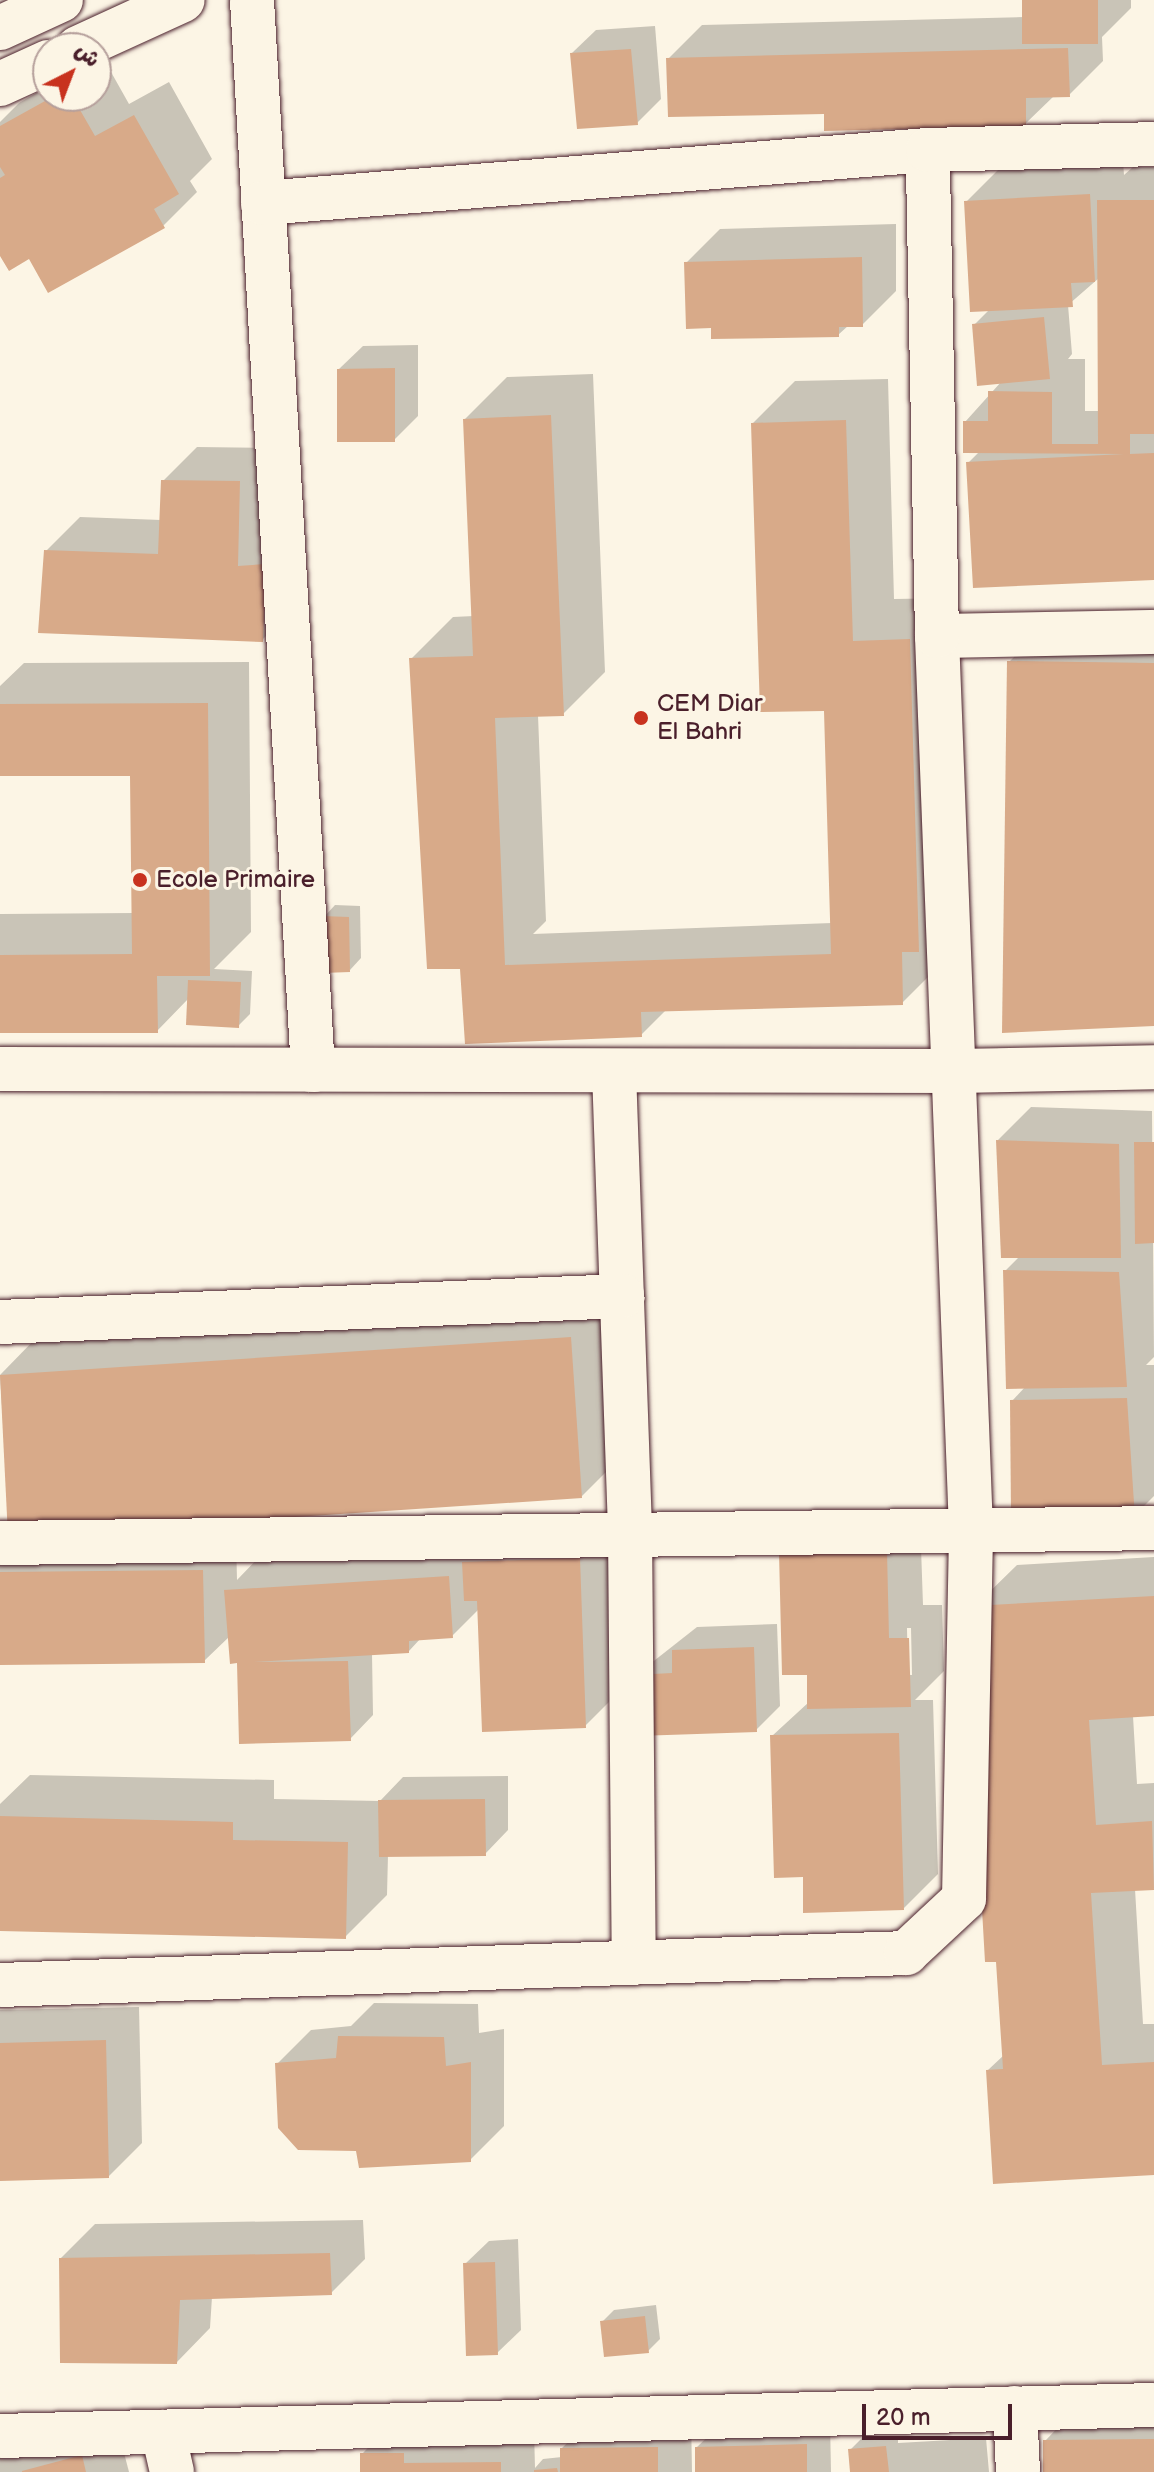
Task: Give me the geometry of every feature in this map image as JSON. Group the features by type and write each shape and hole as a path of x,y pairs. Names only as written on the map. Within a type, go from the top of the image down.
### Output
{"street":[{"path":"0,28 61,0"},
{"path":"112,32 183,0"},
{"path":"252,0 313,1070"},
{"path":"0,84 32,69"},
{"path":"263,203 928,150 1154,144"},
{"path":"0,1985 906,1953 964,1899 971,1530 937,636 928,150"},
{"path":"937,636 1154,632"},
{"path":"0,1069 954,1071 1154,1067"},
{"path":"614,1071 630,1531 634,1963"},
{"path":"0,1322 622,1296"},
{"path":"0,1543 630,1531 1154,1528"},
{"path":"0,2436 168,2452 1015,2408 1154,2405"},
{"path":"1015,2408 1018,2472"}],"building":[{"path":"1022,0 1098,0 1098,44 1022,44"},
{"path":"1068,48 1070,97 1026,98 1026,126 824,131 824,114 668,117 666,58"},
{"path":"631,49 638,125 577,129 570,53"},
{"path":"32,108 32,112 81,112 95,136 134,115 179,194 154,209 165,228 48,293 29,259 9,271 0,256 0,178 5,175 0,167 0,126"},
{"path":"1090,194 1095,282 1071,283 1073,307 970,312 964,201"},
{"path":"1097,200 1154,200 1154,434 1130,434 1130,454 1154,453 1154,580 973,588 966,462 1124,454 963,453 963,421 988,421 988,391 1052,392 1052,444 1098,444"},
{"path":"862,257 863,327 839,327 839,337 711,339 711,328 686,329 684,262"},
{"path":"1044,317 1050,379 977,386 972,324"},
{"path":"395,368 395,442 337,442 337,369"},
{"path":"551,415 564,716 495,718 505,965 831,954 824,711 760,712 751,423 846,420 853,641 910,639 919,952 902,952 903,1005 641,1012 642,1037 465,1044 460,969 427,969 409,658 473,656 463,419"},
{"path":"161,480 240,481 238,566 266,564 263,642 38,633 44,550 158,554"},
{"path":"1007,661 1154,663 1154,1026 1002,1033"},
{"path":"208,703 210,976 157,976 158,1033 0,1033 0,955 132,954 130,776 0,776 0,704"},
{"path":"322,916 349,917 350,972 323,973"},
{"path":"188,980 241,982 239,1028 186,1025"},
{"path":"996,1140 1119,1144 1121,1258 1001,1258"},
{"path":"1134,1142 1154,1142 1154,1243 1135,1244"},
{"path":"1003,1270 1119,1272 1127,1387 1006,1389"},
{"path":"571,1337 582,1498 8,1536 0,1375"},
{"path":"1127,1398 1135,1518 1011,1515 1010,1400"},
{"path":"887,1551 889,1638 909,1638 911,1707 807,1709 807,1675 782,1675 779,1553"},
{"path":"580,1558 586,1728 482,1732 477,1601 464,1601 462,1562"},
{"path":"203,1570 205,1663 0,1665 0,1572"},
{"path":"449,1576 453,1638 409,1641 409,1653 252,1662 348,1661 351,1741 239,1744 237,1663 230,1664 224,1590"},
{"path":"1154,1596 1154,1716 1089,1720 1096,1825 1152,1821 1154,1890 1091,1893 1102,2065 1154,2062 1154,2175 993,2184 986,2070 1003,2069 996,1962 985,1962 975,1786 972,1606"},
{"path":"754,1647 757,1732 637,1736 634,1675 672,1673 672,1650"},
{"path":"899,1733 904,1910 803,1913 803,1877 774,1878 770,1735"},
{"path":"485,1799 486,1856 379,1857 378,1800"},
{"path":"0,1816 233,1822 233,1840 348,1842 346,1939 0,1931"},
{"path":"338,2036 444,2037 446,2066 471,2062 471,2162 359,2168 356,2151 298,2150 278,2128 275,2063 336,2058"},
{"path":"106,2040 109,2178 0,2181 0,2043"},
{"path":"330,2253 332,2295 180,2300 177,2364 60,2363 59,2258"},
{"path":"495,2262 498,2355 466,2356 463,2263"},
{"path":"645,2316 649,2353 604,2357 600,2321"},
{"path":"1154,2439 1154,2472 1043,2472 1043,2440"},
{"path":"807,2444 807,2472 695,2472 695,2447"},
{"path":"886,2446 889,2472 850,2472 848,2449"},
{"path":"658,2447 658,2472 560,2472 560,2448"},
{"path":"360,2453 404,2453 404,2463 501,2462 501,2472 360,2472"},
{"path":"82,2455 86,2472 22,2472 22,2471"},
{"path":"557,2468 558,2472 534,2472 534,2470"}],"place":[{"name":"CEM Diar El Bahri","path":"641,718"},
{"name":"Ecole Primaire","path":"140,880"}]}
